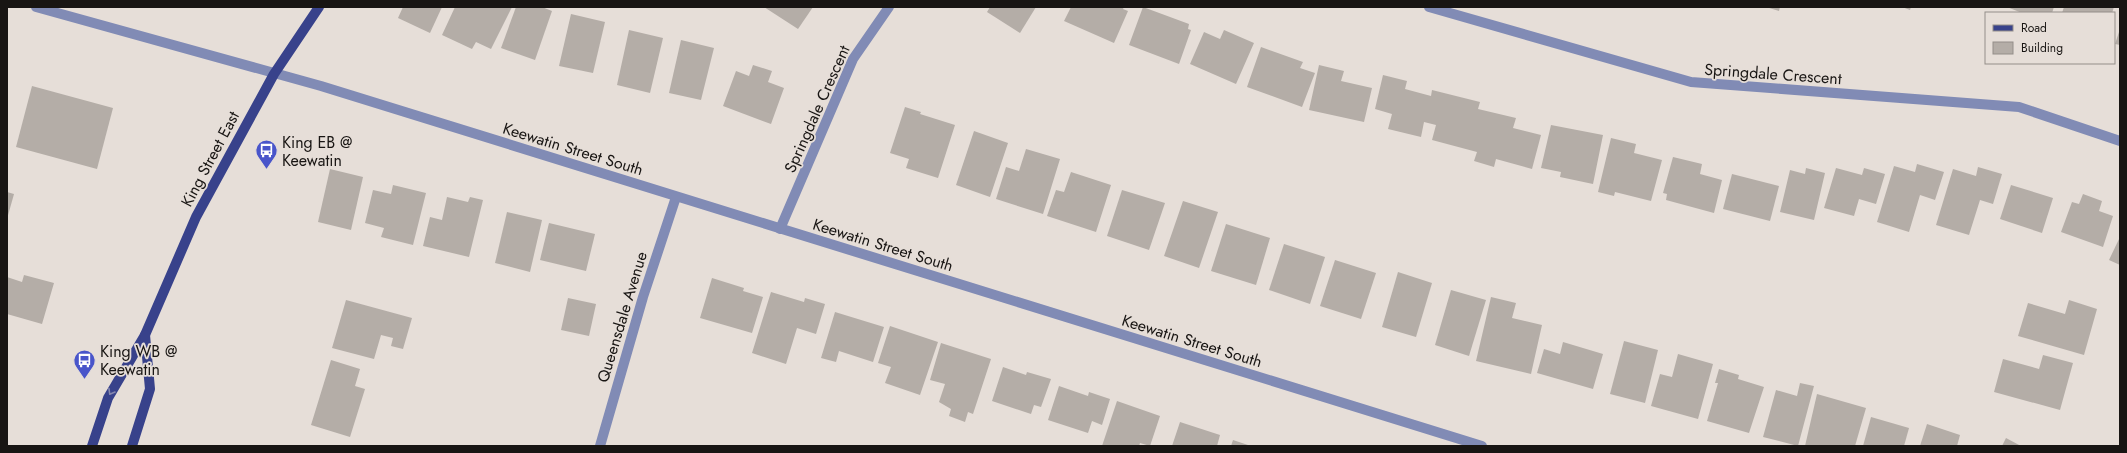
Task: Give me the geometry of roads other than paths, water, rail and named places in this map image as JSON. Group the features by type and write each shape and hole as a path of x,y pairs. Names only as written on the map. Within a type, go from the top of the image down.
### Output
{"main road":[{"name":"King Street East","path":"92,446 108,398 145,335 196,217 274,74 319,7"},
{"name":"King Street East","path":"132,446 150,389 145,335"}],"street":[{"name":"Keewatin Street South","path":"36,7 321,86 1458,442 1482,446"},
{"name":"Springdale Crescent","path":"780,229 853,58 889,7"},
{"name":"Springdale Crescent","path":"1429,7 1691,82 2019,107 2120,141"},
{"name":"Queensdale Avenue","path":"600,446 643,297 676,197"}],"place":[{"name":"King EB @ Keewatin","path":"267,170"},
{"name":"King WB @ Keewatin","path":"85,380"}]}
